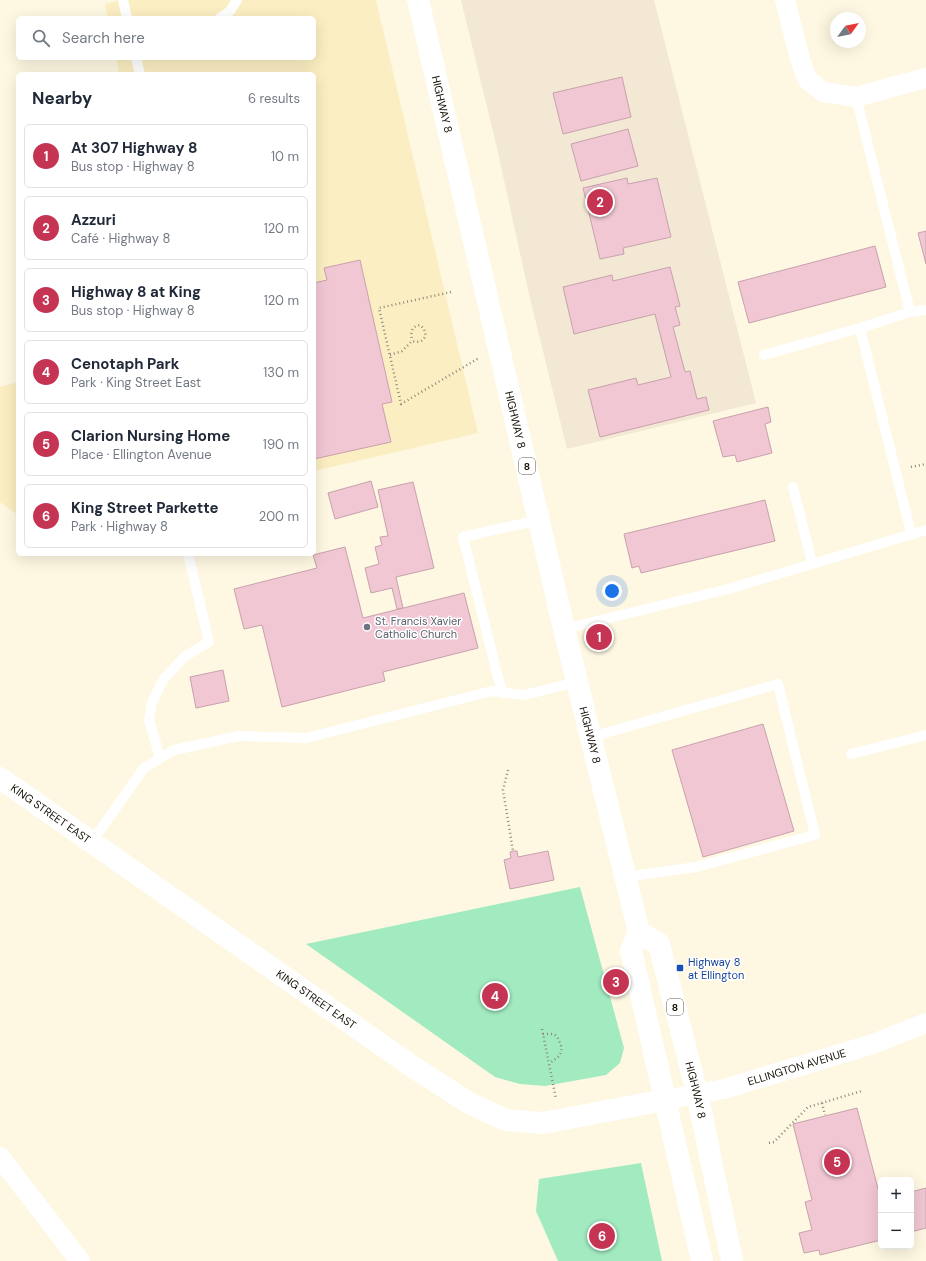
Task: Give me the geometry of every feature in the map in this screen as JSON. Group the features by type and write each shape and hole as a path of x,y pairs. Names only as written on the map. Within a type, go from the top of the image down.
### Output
{"main road":[{"name":"HIGHWAY 8","path":"418,0 564,629 639,932 658,944 697,1093 732,1261"},
{"name":"KING STREET EAST","path":"0,778 406,1062 469,1103 506,1120 543,1123 666,1100"},
{"path":"639,932 631,951 702,1261"}],"street":[{"path":"785,0 800,59 807,79 823,92 856,97 926,78"},
{"name":"ELLINGTON AVENUE","path":"666,1100 724,1088 866,1046 926,1023"},
{"path":"0,1157 80,1261"}],"lane":[{"path":"123,0 127,16"},
{"path":"223,16 230,12 237,0"},
{"path":"136,60 140,72"},
{"path":"856,97 910,312"},
{"path":"764,355 860,328 910,312 926,310"},
{"path":"860,328 911,533"},
{"path":"793,487 812,563"},
{"path":"502,693 463,537 539,520"},
{"path":"564,629 728,589 911,533 926,530"},
{"path":"160,758 149,720 152,702 163,680 184,657 210,642 188,556"},
{"path":"91,843 144,768 174,750 239,736 306,738 492,691 524,695 577,682"},
{"path":"591,737 778,684 815,835 696,866 626,877"},
{"path":"851,754 926,735"}],"path":[{"path":"451,292 379,308 401,404 474,360 500,350"},
{"path":"420,325 424,328 426,333 425,338 417,343 412,341 412,330 415,326 420,325"},
{"path":"390,356 402,351 412,341"},
{"path":"508,770 503,790 513,851"},
{"path":"542,1029 560,1120"},
{"path":"543,1034 554,1034 562,1045 562,1052 557,1058 549,1063"},
{"path":"769,1144 774,1142 808,1108 862,1091"},
{"path":"822,1103 825,1115"}],"shaded area":[{"path":"121,0 376,0 478,433 316,471 316,72 119,72 116,60 316,60 316,16 108,16 105,4"},
{"path":"461,0 654,0 756,403 567,449 529,294 497,148"},
{"path":"16,383 16,514 0,502 0,387"}],"green space":[{"path":"580,887 624,1048 620,1063 606,1075 545,1086 520,1084 495,1077 306,944"},
{"path":"641,1163 662,1261 558,1261 536,1211 539,1179"}],"building":[{"path":"622,77 631,117 563,134 553,93"},
{"path":"628,129 638,166 581,181 571,144"},
{"path":"627,178 628,184 657,178 671,237 623,248 624,254 600,259 583,188"},
{"path":"926,231 926,264 918,233"},
{"path":"875,246 886,287 749,323 738,282"},
{"path":"360,260 392,402 382,404 391,442 316,459 316,283 327,280 324,268"},
{"path":"670,267 680,306 675,307 680,325 673,327 685,372 690,371 697,399 706,397 709,410 600,437 588,390 636,378 638,385 671,377 655,314 574,334 563,287 612,275 613,281"},
{"path":"768,407 771,422 765,424 772,453 737,462 735,455 723,457 713,421"},
{"path":"371,481 378,507 335,519 328,493"},
{"path":"413,482 434,568 396,577 403,608 397,609 392,588 371,593 365,568 379,564 375,547 382,545 380,537 388,536 378,490"},
{"path":"765,500 775,541 641,573 639,566 632,568 624,534"},
{"name":"St. Francis Xavier Catholic Church","path":"345,547 363,618 464,593 478,648 383,672 385,681 282,707 262,625 244,629 234,589 317,568 313,556 316,556 316,554"},
{"path":"223,670 229,701 196,708 190,677"},
{"path":"763,724 794,831 703,857 672,750"},
{"path":"517,851 518,857 548,851 554,880 510,889 504,860 511,858 510,852"},
{"path":"857,1108 878,1188 878,1241 820,1255 819,1250 804,1253 799,1233 812,1230 805,1202 812,1200 793,1124"},
{"path":"926,1188 926,1228 914,1231 914,1213 914,1191"}],"place":[{"name":"Azzuri","path":"600,202"},
{"name":"St. Francis Xavier Catholic Church","path":"367,627"},
{"name":"At 307 Highway 8","path":"599,637"},
{"name":"Highway 8 at Ellington","path":"680,968"},
{"name":"Highway 8 at King","path":"616,982"},
{"name":"Cenotaph Park","path":"495,996"},
{"name":"Clarion Nursing Home","path":"837,1162"},
{"name":"King Street Parkette","path":"602,1236"}]}
